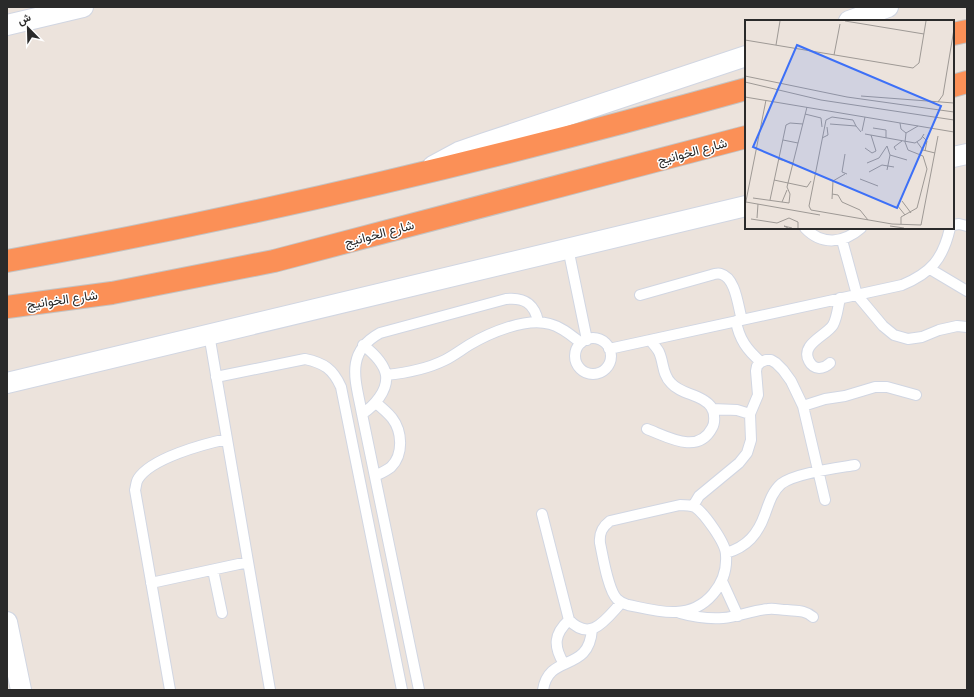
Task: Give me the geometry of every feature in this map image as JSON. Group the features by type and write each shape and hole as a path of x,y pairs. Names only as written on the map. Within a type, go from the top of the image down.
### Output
{"highway":[{"path":"954,34 967,31"},
{"path":"954,86 967,82"},
{"path":"7,261 104,243 417,175 745,90"},
{"name":"شارع الخوانيج","path":"7,307 112,292 274,261 745,137"}],"street":[{"path":"7,25 83,7"},
{"path":"852,20 888,7"},
{"path":"417,175 459,152 745,56"},
{"path":"954,157 967,154"},
{"path":"7,383 745,206"},
{"path":"7,622 21,690"}],"lane":[{"path":"954,225 959,224 967,226"},
{"path":"806,229 817,237 829,240 842,240 853,235 860,229"},
{"path":"609,349 902,285 917,279 930,269 941,256 950,229"},
{"path":"842,240 857,295 883,326 894,335 908,339 922,337 939,330 967,326"},
{"path":"568,248 584,342"},
{"path":"930,269 967,291"},
{"path":"640,295 711,275 721,274 729,278 733,286 739,321 738,333 751,354 761,362"},
{"path":"419,690 354,372 357,358 363,345 380,333 506,299 515,298 524,300 531,305 536,312 538,321"},
{"path":"830,363 825,367 819,368 813,366 809,361 809,348 818,337 825,334 833,324 840,298"},
{"path":"386,375 427,367 445,360 492,333 519,324 538,321 551,324 584,342"},
{"path":"209,334 270,690"},
{"path":"593,339 599,340 605,343 609,349 611,355 610,361 602,372 590,374 583,371 579,367 575,355 577,348 584,342 593,339"},
{"path":"648,429 679,441 696,443 704,439 710,433 714,425 712,408 707,402 679,390 672,385 662,369 659,352 650,340"},
{"path":"362,414 376,403 385,385 386,375 377,358 363,345"},
{"path":"216,377 305,359 317,361 327,367 336,376 341,387 402,690"},
{"path":"693,506 699,496 739,463 747,454 750,440 750,414 758,395 757,366 766,360 776,362 791,381 803,406 825,500"},
{"path":"803,406 875,387 887,387 916,395"},
{"path":"375,476 392,466 398,455 400,442 398,430 392,419 376,403"},
{"path":"712,408 737,410 750,414"},
{"path":"170,690 135,490 138,479 145,470 178,453 227,439"},
{"path":"726,553 743,546 751,540 762,522 770,500 782,483 818,472 855,465"},
{"path":"676,612 690,610 704,603 715,594 722,581 726,567 726,553 721,540 699,510 693,506 680,505 617,519 605,524 601,530 600,543 612,593 621,603 707,618 738,616 759,610 776,609 808,612 813,617"},
{"path":"542,514 569,620 575,626 583,629 592,629 599,625 621,603"},
{"path":"151,583 248,562"},
{"path":"213,570 222,613"},
{"path":"722,581 738,616"},
{"path":"564,664 558,655 556,646 557,636 562,626 569,620"},
{"path":"543,690 548,675 555,668 579,658 586,650 591,640 592,629"}]}
